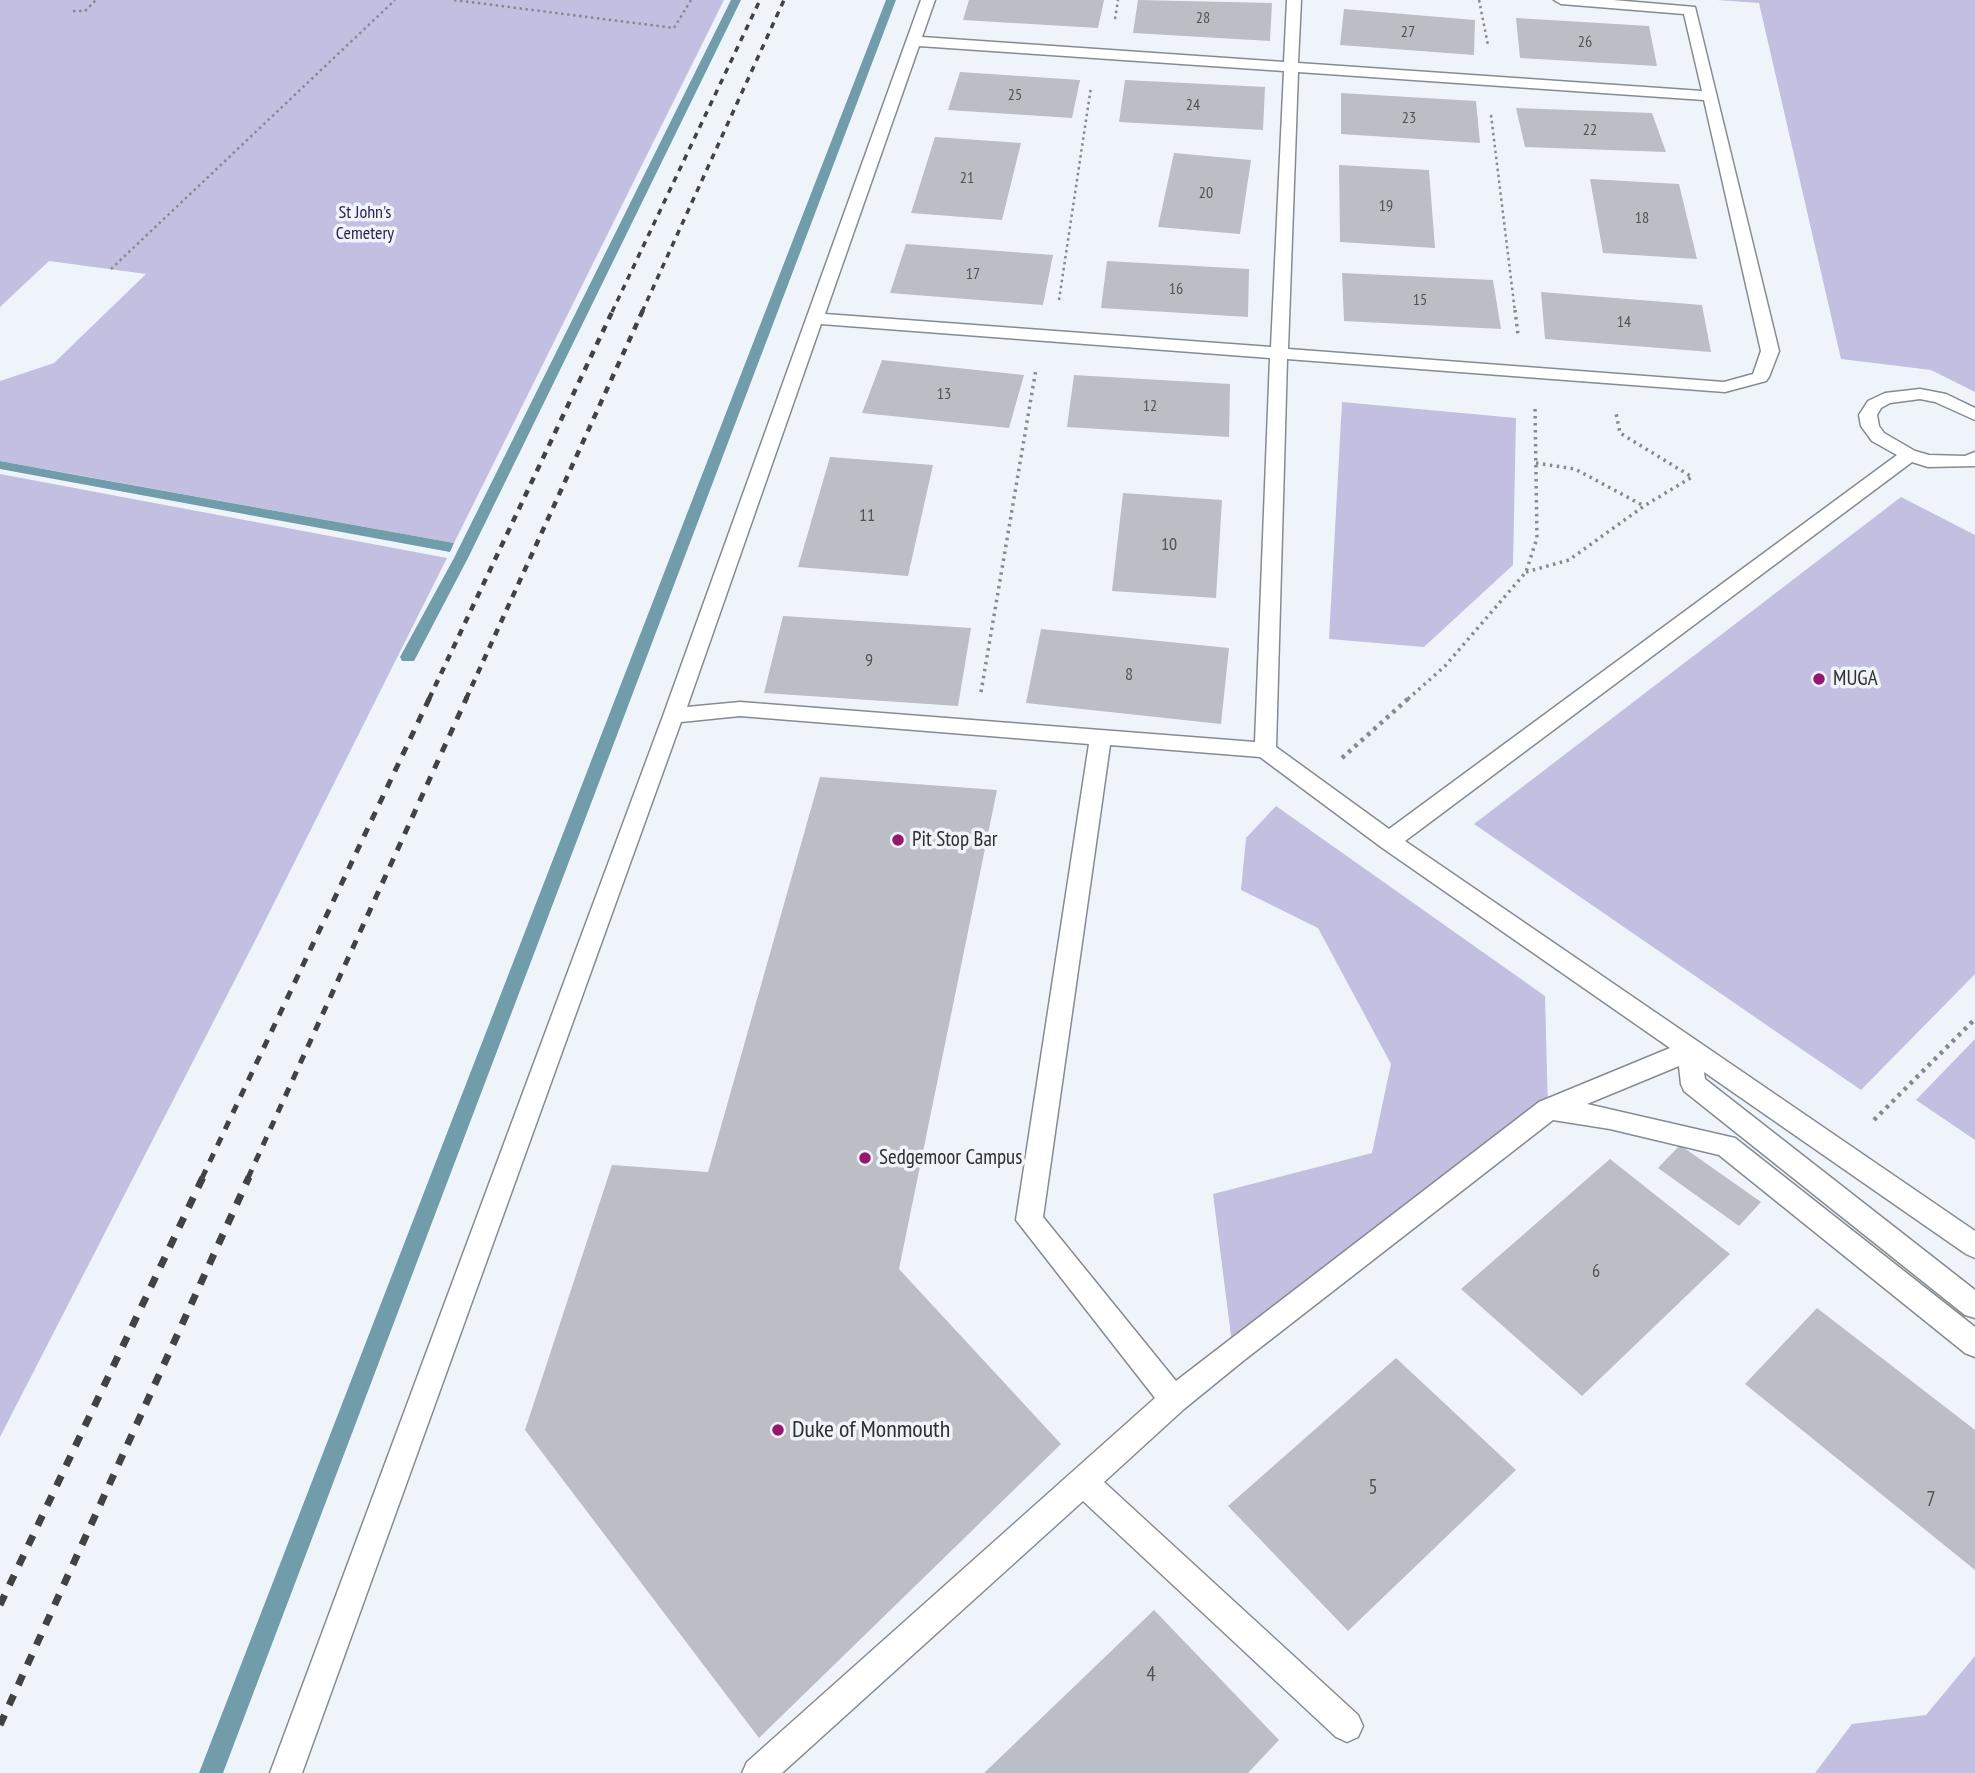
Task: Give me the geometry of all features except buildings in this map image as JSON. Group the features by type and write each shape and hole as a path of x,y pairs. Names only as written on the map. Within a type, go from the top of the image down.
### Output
{"lane":[{"path":"286,1773 673,716 928,0"},
{"path":"1265,750 1294,0"},
{"path":"815,318 1279,351 1725,387 1760,377 1770,351 1690,10 1560,0"},
{"path":"914,41 1711,96"},
{"path":"1973,462 1928,461 1909,455 1878,437 1870,426 1868,415 1874,405 1885,398 1901,394 1920,394 1959,405 1975,415"},
{"path":"1389,841 1909,455"},
{"path":"673,716 740,709 1265,750 1389,841 1975,1246"},
{"path":"1101,737 1029,1220 1174,1400"},
{"path":"758,1773 1174,1400 1548,1109 1690,1051"},
{"path":"1690,1051 1693,1084 1975,1306"},
{"path":"1548,1109 1610,1118 1726,1146 1975,1344"},
{"path":"1083,1482 1347,1726"}],"path":[{"path":"73,11 85,10 96,0"},
{"path":"111,269 395,0"},
{"path":"454,0 674,28 691,0"},
{"path":"1312,784 1445,666 1526,572 1537,538 1536,463 1529,371 1479,0"},
{"path":"975,727 1097,53"},
{"path":"1526,572 1569,560 1644,506 1692,477 1620,433 1609,378"},
{"path":"1536,463 1575,469 1644,506"},
{"path":"1874,1120 1975,1019"}],"green space":[{"name":"St John's Cemetery","path":"0,0 724,0 454,543 0,461 0,381 54,363 146,274 49,261 0,307"},
{"path":"1717,0 1975,0 1975,392 1931,370 1841,359 1759,3"},
{"path":"1342,402 1516,418 1513,565 1424,647 1329,639"},
{"path":"0,474 447,558 258,935 0,1437"},
{"name":"MUGA","path":"1901,497 1975,535 1975,974 1861,1090 1474,824"},
{"path":"1276,806 1545,996 1548,1109 1233,1352 1213,1194 1372,1153 1391,1064 1318,928 1241,890 1246,838"},
{"path":"1975,1039 1975,1140 1916,1100"},
{"path":"1975,1656 1975,1773 1815,1773 1852,1724 1926,1715"}],"water":[{"path":"0,461 454,543 450,552 0,469"}],"waterway":[{"path":"408,657 461,558 736,0"},
{"path":"211,1773 891,0"}],"railway":[{"path":"612,312 760,0"},
{"path":"642,312 784,0"},
{"path":"429,699 613,310"},
{"path":"466,699 643,310"},
{"path":"202,1178 430,697"},
{"path":"248,1178 467,697"},
{"path":"0,1605 203,1177"},
{"path":"0,1725 249,1177"}],"place":[{"name":"MUGA","path":"1819,679"},
{"name":"Pit Stop Bar","path":"898,840"},
{"name":"Sedgemoor Campus","path":"865,1158"},
{"name":"Duke of Monmouth","path":"778,1430"}]}
